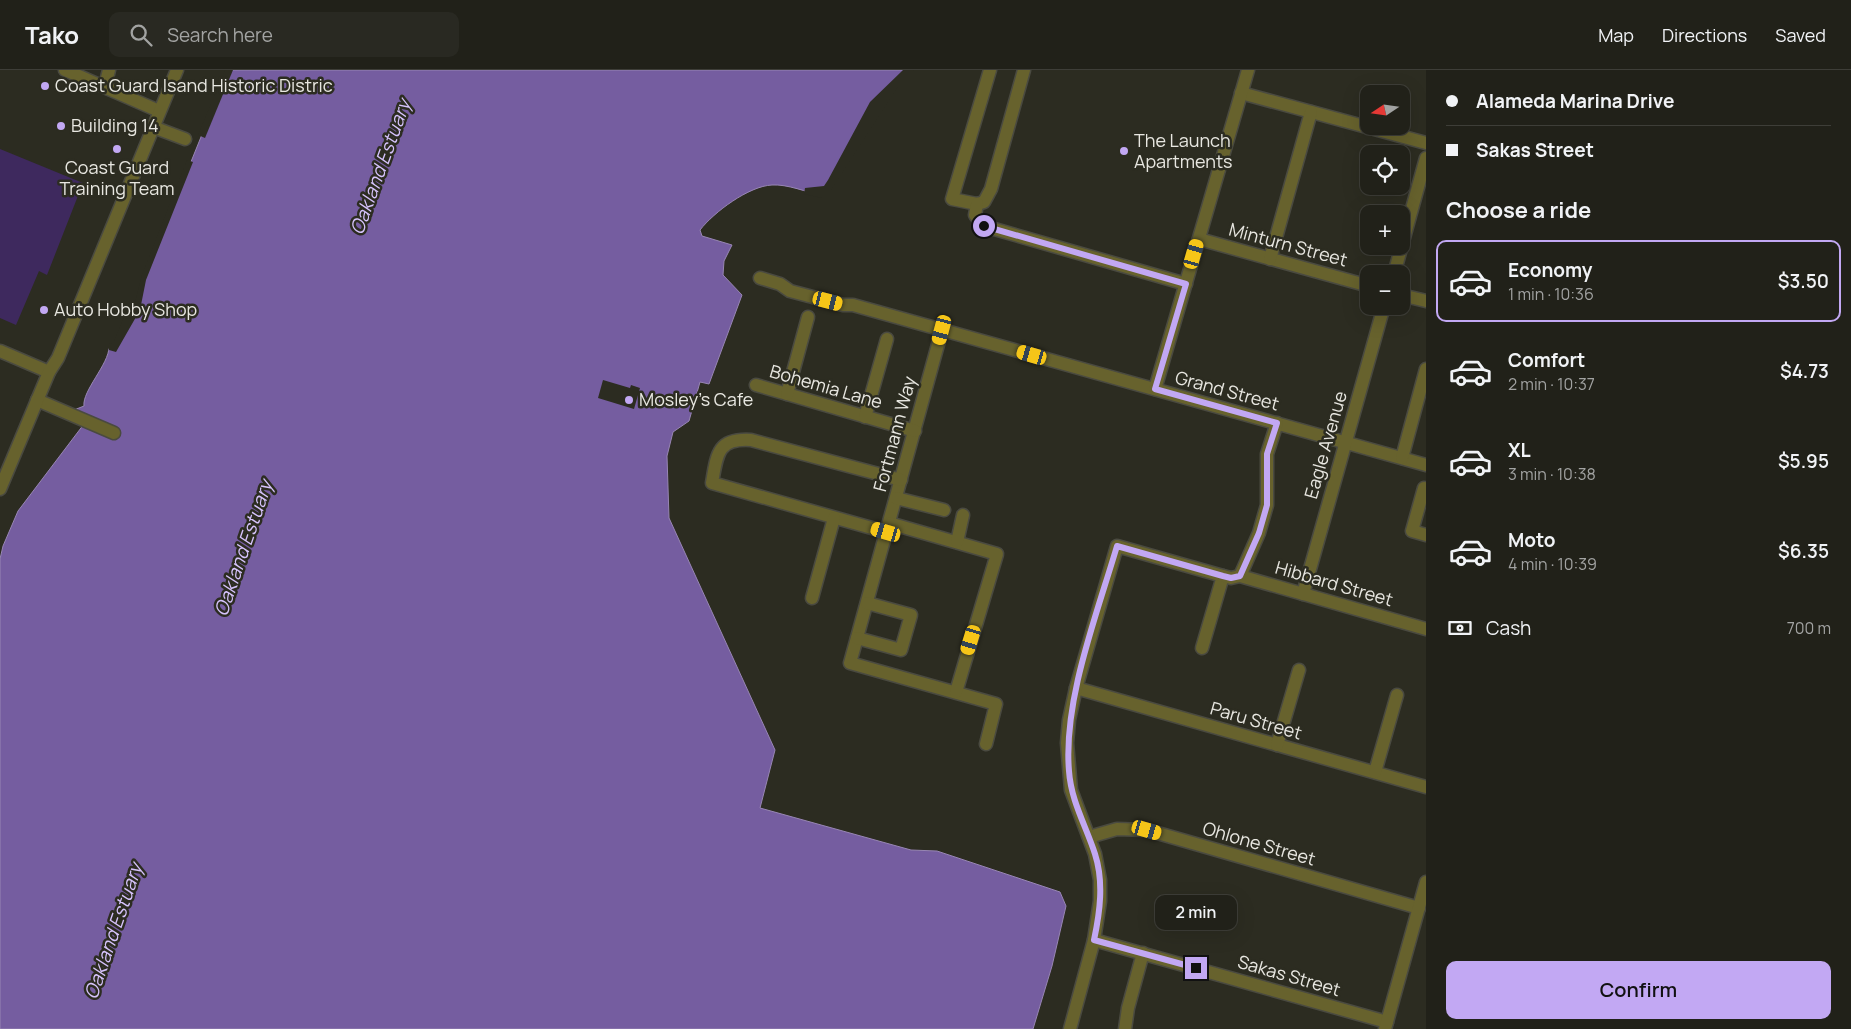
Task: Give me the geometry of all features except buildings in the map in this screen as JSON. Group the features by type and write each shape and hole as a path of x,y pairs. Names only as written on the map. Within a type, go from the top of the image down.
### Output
{"street":[{"path":"65,70 159,111"},
{"path":"105,86 109,70"},
{"path":"0,489 49,372 62,350 176,70"},
{"path":"990,70 952,199 977,204 984,202 991,190 1024,70"},
{"path":"1155,389 1248,70"},
{"path":"1241,93 1426,143"},
{"path":"1270,258 1312,112"},
{"path":"153,127 185,139"},
{"path":"1396,265 1426,158"},
{"path":"977,204 974,215 984,226 1186,284"},
{"name":"Minturn Street","path":"1199,239 1360,283"},
{"name":"Grand Street","path":"760,278 780,284 790,292 843,305 853,305 1426,465"},
{"path":"1410,297 1426,302"},
{"name":"Eagle Avenue","path":"1303,594 1381,315"},
{"path":"787,394 808,317"},
{"name":"Fortmann Way","path":"942,330 850,663 956,692"},
{"path":"865,417 886,339"},
{"path":"0,351 49,372"},
{"path":"1402,458 1426,369"},
{"name":"Bohemia Lane","path":"756,385 915,431"},
{"path":"37,400 114,433"},
{"path":"1240,576 1259,533 1267,505 1267,454 1277,423"},
{"path":"901,480 752,440 735,439 727,442 720,453 712,483 834,518 957,542 997,554 956,692 996,704 986,744"},
{"path":"1424,488 1412,531 1426,535"},
{"path":"896,498 944,510"},
{"path":"957,542 964,515"},
{"path":"812,598 834,518"},
{"name":"Hibbard Street","path":"1076,688 1117,546 1231,578 1240,576 1426,629"},
{"path":"1202,648 1223,576"},
{"path":"857,638 901,650 911,615 867,602"},
{"path":"1278,745 1299,670"},
{"path":"1070,1029 1094,940 1100,901 1100,880 1089,837 1071,790 1069,720 1076,688"},
{"name":"Paru Street","path":"1076,688 1426,787"},
{"path":"1375,772 1398,695"},
{"name":"Ohlone Street","path":"1089,837 1117,828 1147,830 1419,908"},
{"path":"1386,1025 1426,882"},
{"name":"Sakas Street","path":"1094,940 1386,1025"},
{"path":"1125,1029 1128,1008 1143,953"}],"shaded area":[{"path":"0,149 83,183 47,275 39,271 16,325 0,318"}],"water":[{"name":"Oakland Estuary","path":"228,70 912,70 895,87 822,196 784,186 763,186 733,201 700,230 702,236 732,245 724,261 723,275 742,295 709,384 700,382 689,421 673,432 667,456 669,518 775,750 760,808 911,850 937,851 1060,892 1066,906 1052,966 1033,1029 0,1029 0,559 3,546 18,511 84,424 74,410 84,406 84,400 105,361 109,347 116,341 128,324 145,276"}],"pier":[{"path":"225,70 233,70 205,138 198,135"},
{"path":"903,70 914,70 897,88 831,190 822,198 804,194 805,188 824,186 870,102"},
{"path":"187,160 193,162 146,280 140,310 116,352 109,350 107,346 114,341 124,317 134,306 142,275"},
{"path":"603,380 630,388 631,385 640,388 634,409 598,398"}],"place":[{"name":"Coast Guard Isand Historic Distric","path":"45,86"},
{"name":"Building 14","path":"61,126"},
{"name":"Coast Guard Training Team","path":"117,149"},
{"name":"The Launch Apartments","path":"1124,151"},
{"name":"Auto Hobby Shop","path":"44,310"},
{"name":"Mosley's Cafe","path":"629,400"}],"route":[{"path":"984,226 1186,284 1155,389 1277,423 1267,454 1267,505 1259,533 1240,576 1231,578 1117,546 1076,688 1069,720 1068,743 1071,790 1095,854 1100,880 1100,901 1094,940 1196,968"}]}
